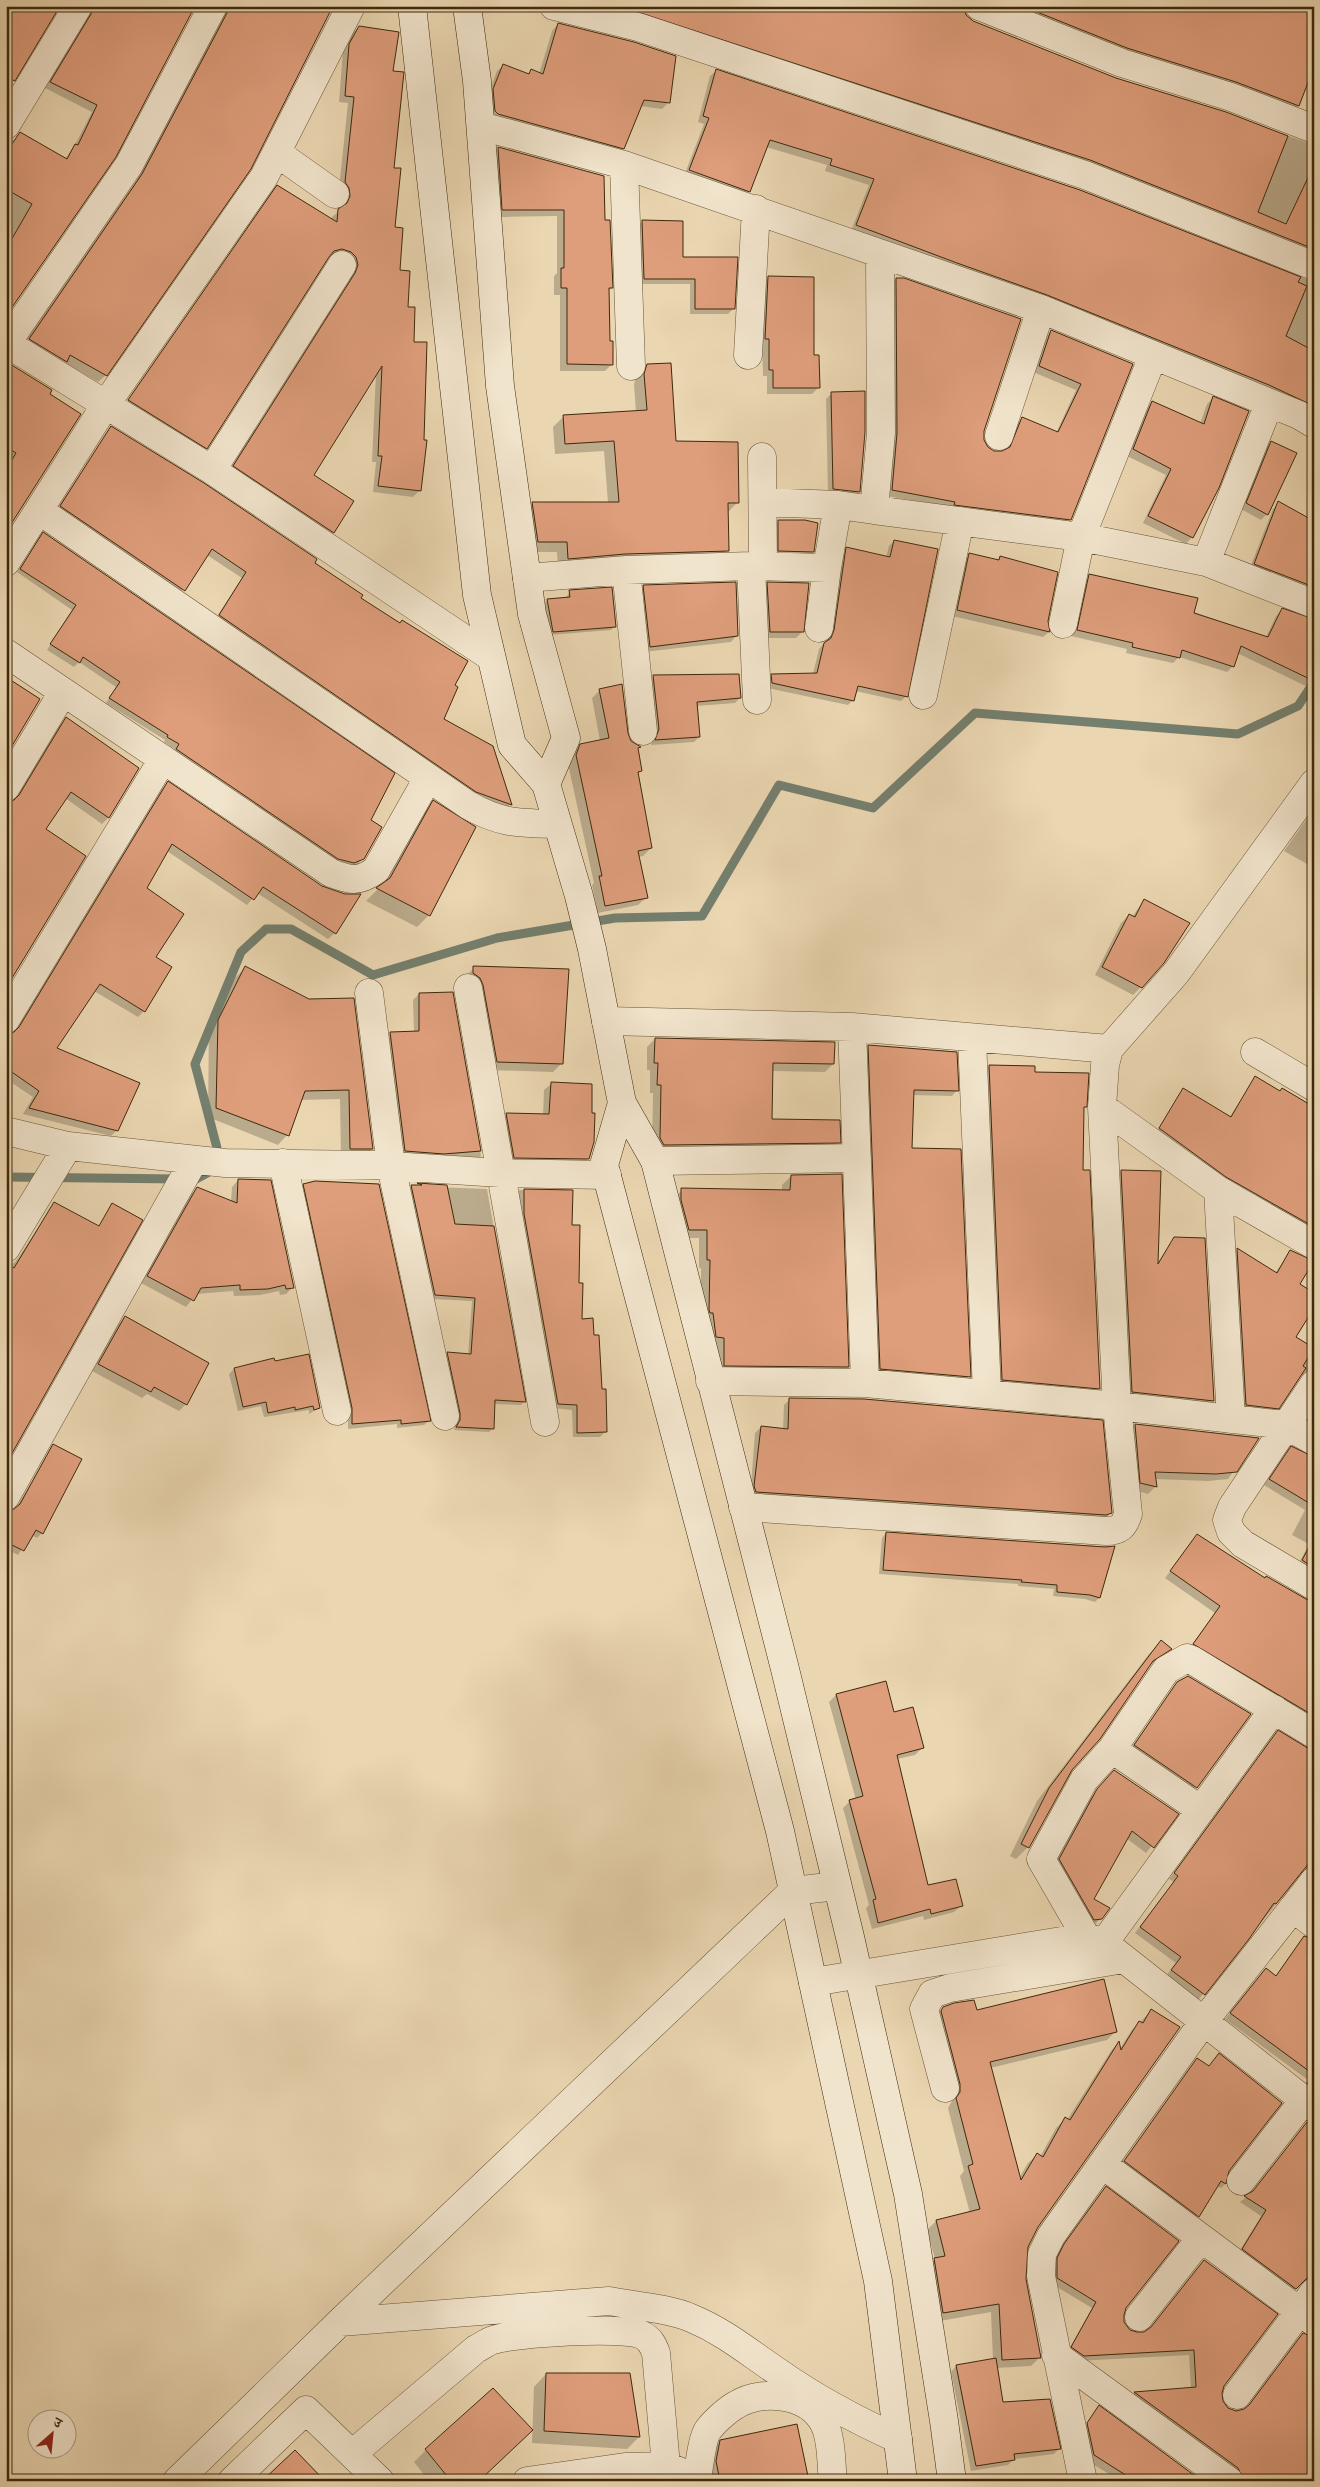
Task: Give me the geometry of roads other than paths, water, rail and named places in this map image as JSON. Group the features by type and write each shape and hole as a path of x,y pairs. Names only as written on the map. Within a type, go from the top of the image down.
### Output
{"street":[{"path":"6,124 78,6"},
{"path":"213,6 129,165 6,343 212,470 492,657"},
{"path":"6,562 106,404 247,202 277,153 351,6"},
{"path":"412,6 477,595 512,745 546,784 579,896 592,949 622,1103 656,1161 837,1886 908,2194 952,2481"},
{"path":"467,6 481,126 500,386 532,614 566,738 546,784"},
{"path":"554,6 638,27 1085,175 1314,266"},
{"path":"979,6 1122,63 1230,97 1314,129"},
{"path":"481,126 624,165 1041,309 1299,415 1314,424"},
{"path":"277,153 335,194"},
{"path":"624,165 631,366"},
{"path":"748,355 756,209"},
{"path":"874,510 881,432 880,254"},
{"path":"212,470 342,265"},
{"path":"1000,436 1041,309"},
{"path":"1063,624 1081,537 1153,356"},
{"path":"1206,562 1270,404"},
{"path":"757,700 757,566 763,502 762,457"},
{"path":"763,502 838,505 1081,537 1206,562 1314,604"},
{"path":"818,628 838,505"},
{"path":"40,511 428,778 489,817 509,823 557,824"},
{"path":"923,695 960,521"},
{"path":"527,578 626,570 757,566 827,568"},
{"path":"626,570 643,731"},
{"path":"6,653 330,873 349,879 364,879 376,870 428,778"},
{"path":"6,787 63,692"},
{"path":"6,1019 163,759"},
{"path":"743,1507 1118,1531 1125,1524 1128,1514 1117,1406 1102,1107 1104,1065 1109,1049 1176,973 1311,793"},
{"path":"468,988 545,1422"},
{"path":"369,993 391,1166 445,1416"},
{"path":"606,1021 852,1027 972,1039 1109,1049"},
{"path":"852,1027 865,1383"},
{"path":"972,1039 987,1393"},
{"path":"1255,1052 1314,1087"},
{"path":"622,1103 604,1165 780,1831 878,2281 903,2481"},
{"path":"1102,1107 1218,1190 1314,1245"},
{"path":"6,1131 64,1153 198,1169 283,1163 391,1166 500,1173 607,1175"},
{"path":"6,1248 64,1153"},
{"path":"656,1161 857,1158"},
{"path":"283,1163 338,1411"},
{"path":"6,1496 198,1169"},
{"path":"1218,1190 1230,1419"},
{"path":"710,1381 865,1383 1117,1406 1285,1425 1314,1442"},
{"path":"1314,1384 1232,1507 1227,1520 1231,1532 1243,1544 1314,1586"},
{"path":"1241,2181 1309,2104 1105,1946 1041,1859 1084,1780 1112,1749 1166,1670 1187,1658 1314,1734"},
{"path":"945,2088 924,2009 932,1994 1105,1946 1274,1709"},
{"path":"1112,1749 1201,1810"},
{"path":"1083,2481 1056,2355 1042,2276 1042,2254 1051,2236 1204,2021 1304,1916 1314,1881"},
{"path":"177,2481 340,2322 793,1891 837,1886"},
{"path":"813,1982 858,1973 1105,1946"},
{"path":"1102,2164 1201,2238 1309,2309 1237,2395"},
{"path":"1139,2317 1201,2238"},
{"path":"340,2322 609,2302 689,2317 729,2336 779,2373 859,2421 898,2439"},
{"path":"352,2454 476,2350 492,2340 518,2336 606,2332 641,2335 652,2342 656,2352 666,2466"},
{"path":"1056,2355 1229,2481"},
{"path":"527,2481 624,2467 666,2466 697,2480 707,2432 736,2405 759,2396 784,2396 804,2404 819,2416 827,2431 833,2481"},
{"path":"232,2481 306,2410 380,2481"}],"waterway":[{"path":"191,1179 196,1179 211,1171 217,1148 195,1064 241,952 266,929 291,929 373,975 497,938 615,918 702,916 779,785 873,808 975,713 1238,734 1298,706 1314,682"},
{"path":"6,1177 178,1179"}]}
